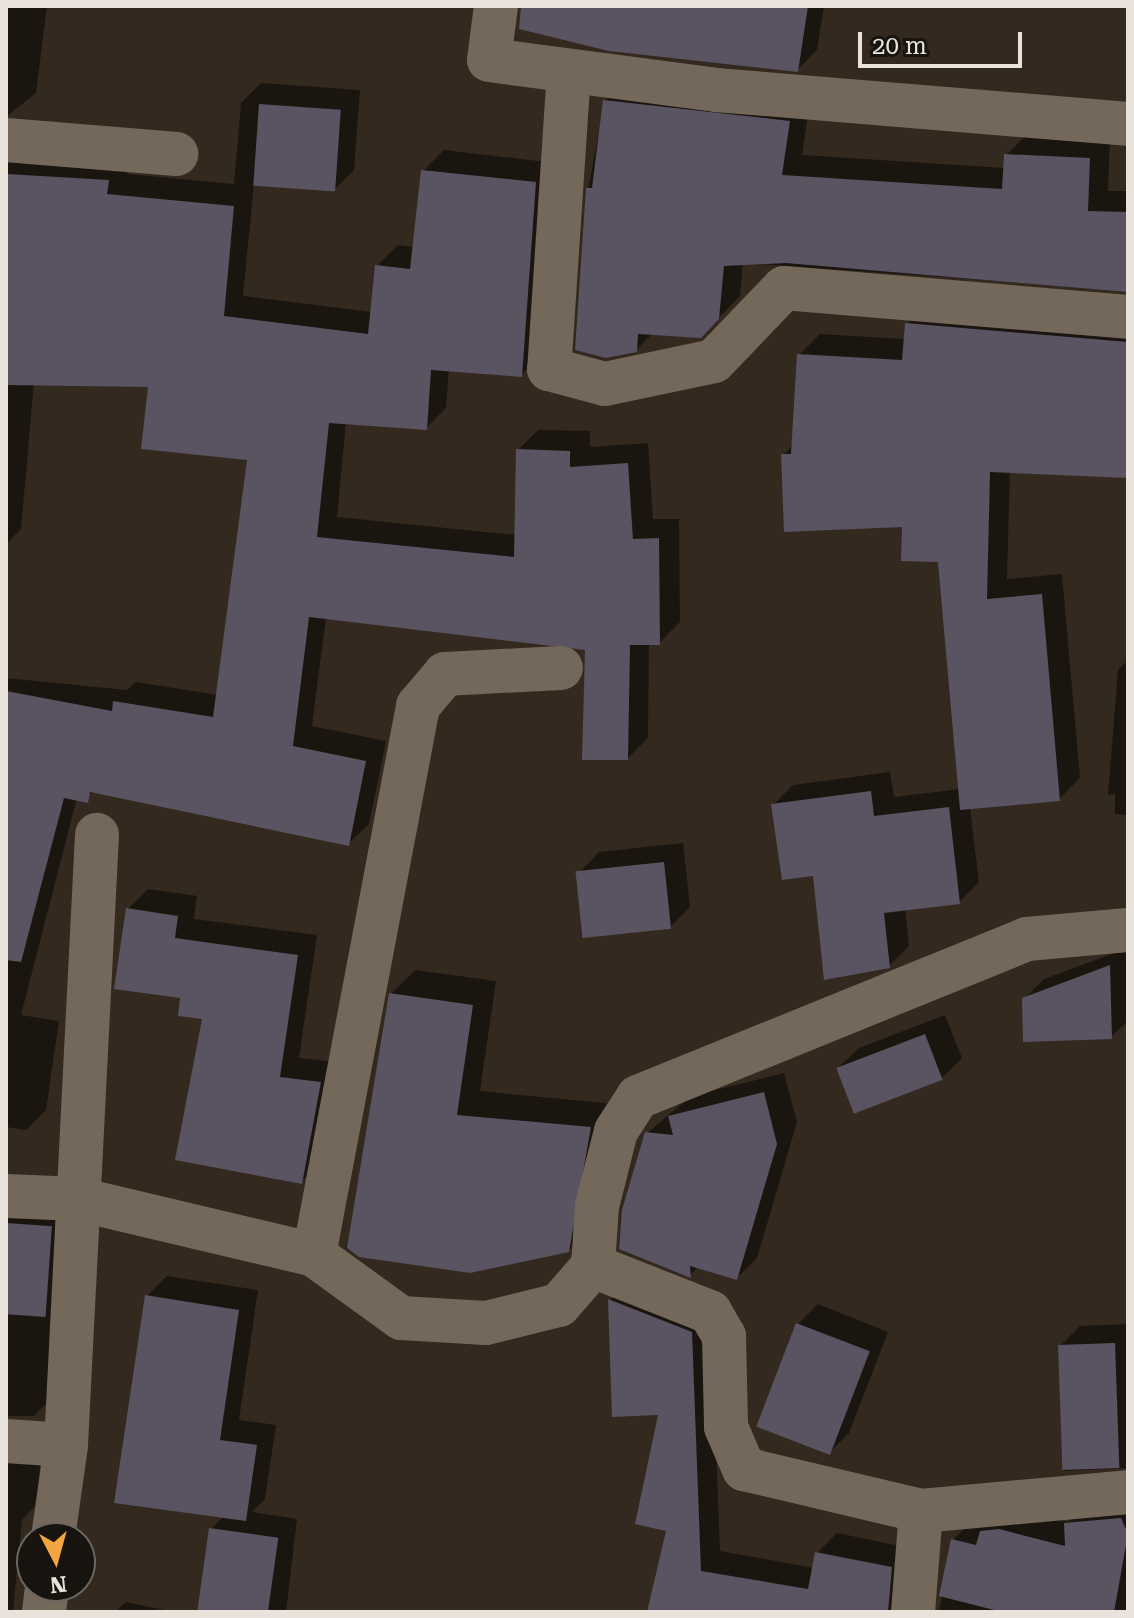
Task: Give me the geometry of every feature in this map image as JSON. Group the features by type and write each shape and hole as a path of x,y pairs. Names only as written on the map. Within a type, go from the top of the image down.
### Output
{"street":[{"path":"496,6 489,60 569,71 1128,124"},
{"path":"569,71 549,369 605,384 714,361 784,288 1128,317"},
{"path":"6,140 176,154"},
{"path":"314,1255 418,706 445,674 561,668"},
{"path":"55,1522 66,1445 97,835"},
{"path":"6,1196 78,1199 314,1255 401,1318 486,1323 559,1305 593,1266 597,1206 616,1131 638,1097 1027,939 1128,930"},
{"path":"593,1266 710,1312 724,1336 726,1427 744,1469 921,1511 1128,1492"},
{"path":"6,1441 66,1445"},
{"path":"913,1612 921,1511"}],"building":[{"path":"521,6 808,6 798,72 609,51 519,29"},
{"path":"603,100 790,121 782,175 1002,189 1004,154 1090,158 1088,211 1128,212 1128,292 786,263 724,266 719,319 701,338 638,334 637,352 606,358 575,350 586,188 592,188"},
{"path":"259,104 341,110 335,192 253,186"},
{"path":"421,170 536,182 522,377 431,370 427,430 329,423 317,537 514,557 516,449 570,451 570,467 628,463 633,539 659,538 660,645 630,645 628,760 582,760 585,650 309,617 293,746 366,761 349,846 90,792 88,803 64,798 21,962 6,960 6,691 112,711 113,701 213,717 247,460 141,449 148,387 6,385 6,174 109,180 107,194 234,206 224,316 368,334 375,265 410,269"},
{"path":"905,323 1128,342 1128,478 990,472 987,599 1042,594 1060,801 960,810 938,562 901,561 902,527 784,532 781,454 791,454 797,354 902,360"},
{"path":"871,791 874,816 949,807 960,904 884,913 890,968 824,980 813,876 782,880 771,804"},
{"path":"664,862 671,929 582,938 575,871"},
{"path":"126,908 178,916 175,938 298,955 280,1077 321,1082 302,1184 175,1160 202,1019 178,1016 180,998 114,989"},
{"path":"1110,965 1112,1039 1023,1042 1022,998"},
{"path":"389,993 473,1005 457,1115 591,1127 569,1252 470,1273 359,1257 347,1248"},
{"path":"925,1034 943,1080 854,1114 836,1068"},
{"path":"764,1092 777,1144 737,1280 690,1266 691,1278 619,1249 622,1210 645,1132 673,1135 668,1116"},
{"path":"6,1223 52,1226 46,1317 6,1314"},
{"path":"145,1295 239,1310 220,1440 257,1445 246,1521 114,1503"},
{"path":"608,1299 692,1332 701,1571 808,1589 815,1552 892,1567 888,1612 647,1612 666,1531 635,1524 658,1415 612,1417"},
{"path":"796,1323 870,1351 830,1455 756,1427"},
{"path":"1115,1343 1119,1468 1062,1470 1058,1345"},
{"path":"1121,1518 1128,1534 1114,1612 1002,1612 939,1596 951,1539 976,1545 980,1531 999,1529 1065,1546 1064,1523"},
{"path":"209,1528 278,1538 268,1612 197,1612"}]}
